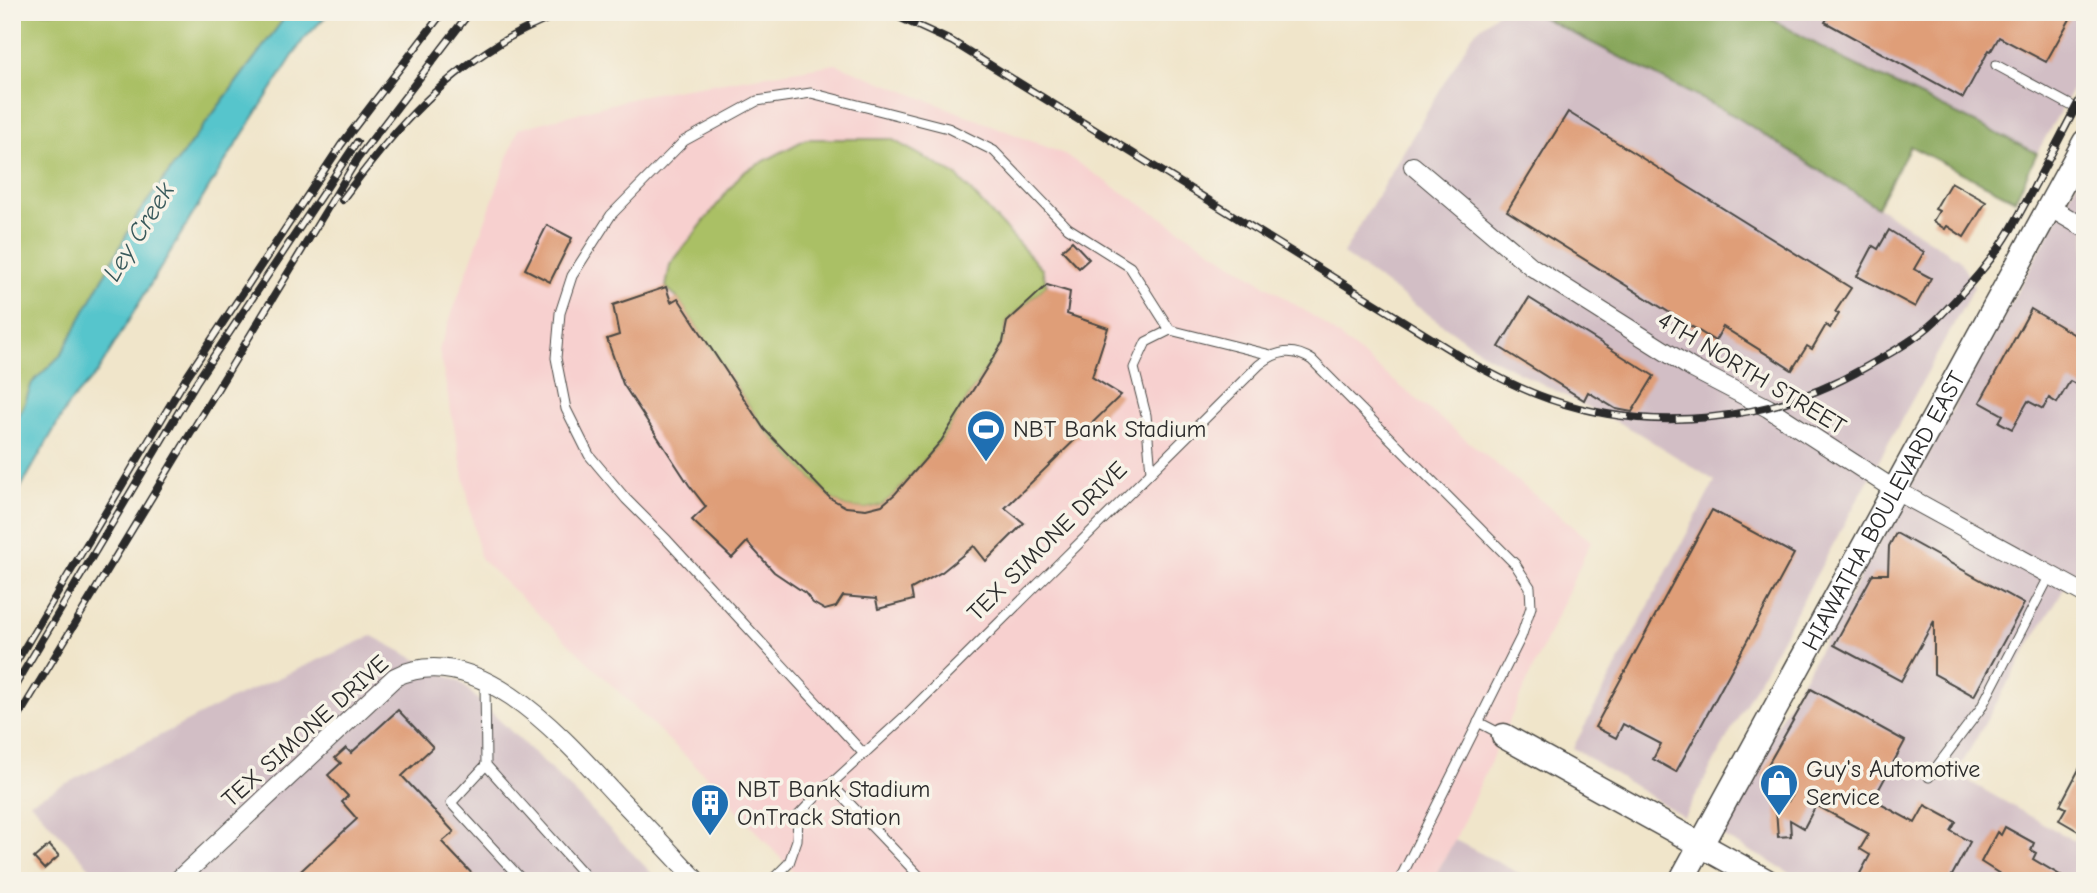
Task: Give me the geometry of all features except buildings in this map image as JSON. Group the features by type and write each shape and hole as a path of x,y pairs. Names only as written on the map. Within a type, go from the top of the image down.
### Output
{"street":[{"name":"HIAWATHA BOULEVARD EAST","path":"1681,881 2085,142"},
{"name":"4TH NORTH STREET","path":"1413,166 1532,267 1693,369 1768,408 1895,490 2085,594"},
{"path":"2049,207 2085,228"},
{"name":"TEX SIMONE DRIVE","path":"177,881 395,677 422,668 448,668 485,682 520,703 561,736 695,880"},
{"path":"1504,736 1766,881"}],"lane":[{"path":"1996,65 2085,113"},
{"path":"864,754 626,499 589,455 566,409 556,358 560,313 572,276 611,215 684,141 757,101 811,93 948,128 994,151 1069,228 1130,267 1170,330"},
{"path":"1151,472 1146,415 1134,368 1146,342 1170,330 1272,355 1282,351 1302,354 1312,360 1515,564 1530,587 1531,607 1521,637 1399,881"},
{"name":"TEX SIMONE DRIVE","path":"771,881 789,863 797,840 798,816 826,786 864,754 1272,355"},
{"path":"1928,777 1981,708 2050,575"},
{"path":"485,682 486,765 590,881"},
{"path":"1478,722 1504,736"},
{"path":"486,765 451,803 523,881"},
{"path":"831,784 924,881"}],"shaded area":[{"path":"1498,12 1532,12 1735,116 1959,259 1974,287 1684,817 1573,748 1715,481 1635,431 1487,356 1343,254 1473,34"},
{"path":"1759,12 2085,12 2085,66 2037,153 1841,58"},
{"path":"836,64 1064,154 1319,320 1591,541 1455,840 1432,881 801,881 705,775 480,558 439,350 518,129 649,94"},
{"path":"2085,167 2085,565 2080,563 2033,639 1956,774 2085,847 2085,881 1806,881 1716,833 1897,512"},
{"path":"372,636 461,683 577,795 659,881 102,881 30,802 231,699"},
{"path":"1455,840 1534,881 1432,881"}],"green space":[{"path":"12,12 289,12 138,214 61,355 32,383 23,408 12,426"},
{"path":"1532,12 1759,12 1841,58 2037,153 2015,200 1910,146 1877,207 1735,116"},
{"path":"806,139 891,139 956,175 1042,269 1047,285 1007,322 1003,342 941,441 895,494 882,505 866,509 846,507 830,498 764,429 678,299 666,287 670,265 742,173"}],"water":[{"name":"Ley Creek","path":"289,12 330,12 303,40 216,176 97,373 68,405 12,503 12,426 23,408 32,383 61,355 138,214"}],"railway":[{"path":"12,669 188,375 341,145 443,12"},
{"path":"12,727 358,158 470,12"},
{"path":"342,200 413,114 454,76 507,39 562,12"},
{"path":"888,12 953,42 1468,361 1549,399 1629,417 1711,417 1751,411 1791,400 1829,386 1916,336 1935,322 1961,294 2003,242 2085,90"},
{"path":"12,691 197,381 357,142"}],"place":[{"name":"NBT Bank Stadium","path":"986,463"},
{"name":"Guy's Automotive Service","path":"1779,817"},
{"name":"NBT Bank Stadium OnTrack Station","path":"710,837"}]}
